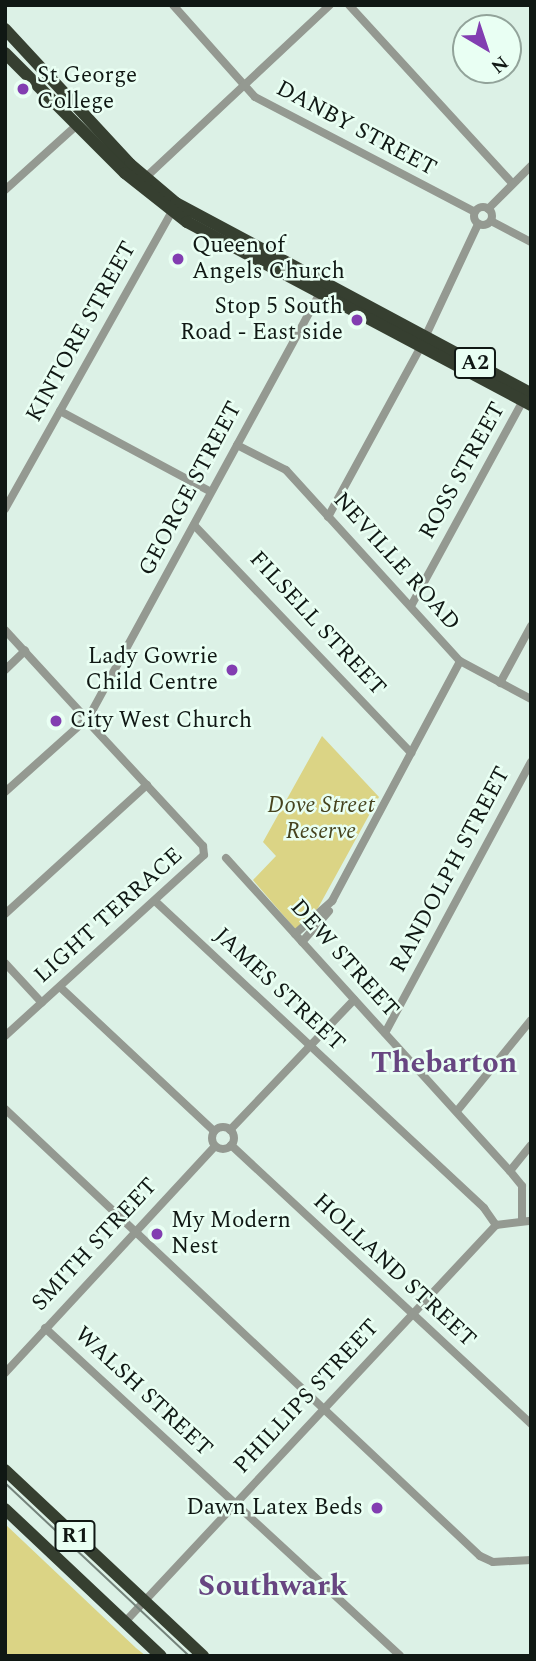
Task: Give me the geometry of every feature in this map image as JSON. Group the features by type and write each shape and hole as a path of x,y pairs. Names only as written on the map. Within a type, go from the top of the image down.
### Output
{"highway":[{"name":"A2","path":"5,29 82,120 172,211 528,398"},
{"name":"A2","path":"5,53 145,178 192,214 322,290"},
{"name":"R1","path":"5,1470 203,1656"},
{"name":"R1","path":"5,1508 161,1656"}],"street":[{"name":"DANBY STREET","path":"173,5 255,97 475,212"},
{"path":"145,178 330,5"},
{"path":"349,5 512,183"},
{"path":"5,190 82,120"},
{"path":"328,517 421,342 478,224 475,212 488,209 531,166"},
{"path":"488,209 491,221"},
{"name":"KINTORE STREET","path":"5,509 172,211"},
{"path":"478,224 491,221 531,242"},
{"name":"GEORGE STREET","path":"91,713 322,290"},
{"name":"ROSS STREET","path":"411,606 528,398"},
{"path":"60,411 211,492"},
{"name":"NEVILLE ROAD","path":"237,445 286,470 460,661 531,699"},
{"name":"FILSELL STREET","path":"194,524 411,753"},
{"path":"500,683 531,626"},
{"path":"5,630 80,713 86,724 147,785 5,914"},
{"path":"5,670 25,651"},
{"path":"302,942 322,924 460,661"},
{"path":"5,792 86,724 91,713 80,713"},
{"name":"RANDOLPH STREET","path":"385,1033 531,762"},
{"name":"LIGHT TERRACE","path":"5,1036 201,859 204,850 147,785"},
{"name":"DEW STREET","path":"226,858 510,1171 526,1192 526,1221"},
{"name":"JAMES STREET","path":"155,901 490,1213 496,1225"},
{"path":"295,934 324,912 332,901"},
{"path":"5,962 42,1003"},
{"path":"60,987 214,1131 215,1146 231,1145 230,1130"},
{"path":"214,1131 230,1130 354,1000"},
{"path":"457,1111 531,1020"},
{"path":"5,1109 480,1556 493,1562 531,1560"},
{"path":"5,1116 135,1231"},
{"name":"HOLLAND STREET","path":"231,1145 531,1424"},
{"path":"510,1171 531,1145"},
{"name":"SMITH STREET","path":"5,1373 215,1146"},
{"path":"496,1225 526,1221"},
{"name":"PHILLIPS STREET","path":"124,1623 496,1225"},
{"name":"WALSH STREET","path":"45,1328 400,1656"}],"green space":[{"name":"Dove Street Reserve","path":"322,736 379,797 318,908 297,931 253,880 276,856 263,842"},
{"path":"5,1524 136,1648 146,1656 5,1656"}],"tram line":[{"path":"5,1483 189,1656"}],"place":[{"name":"St George College","path":"23,89"},
{"name":"Queen of Angels Church","path":"178,259"},
{"name":"Stop 5 South Road - East side","path":"357,320"},
{"name":"Lady Gowrie Child Centre","path":"232,670"},
{"name":"City West Church","path":"56,721"},
{"name":"My Modern Nest","path":"157,1234"},
{"name":"Dawn Latex Beds","path":"377,1508"}],"district":[{"name":"Thebarton","path":"444,1063"},
{"name":"Southwark","path":"273,1586"}]}
